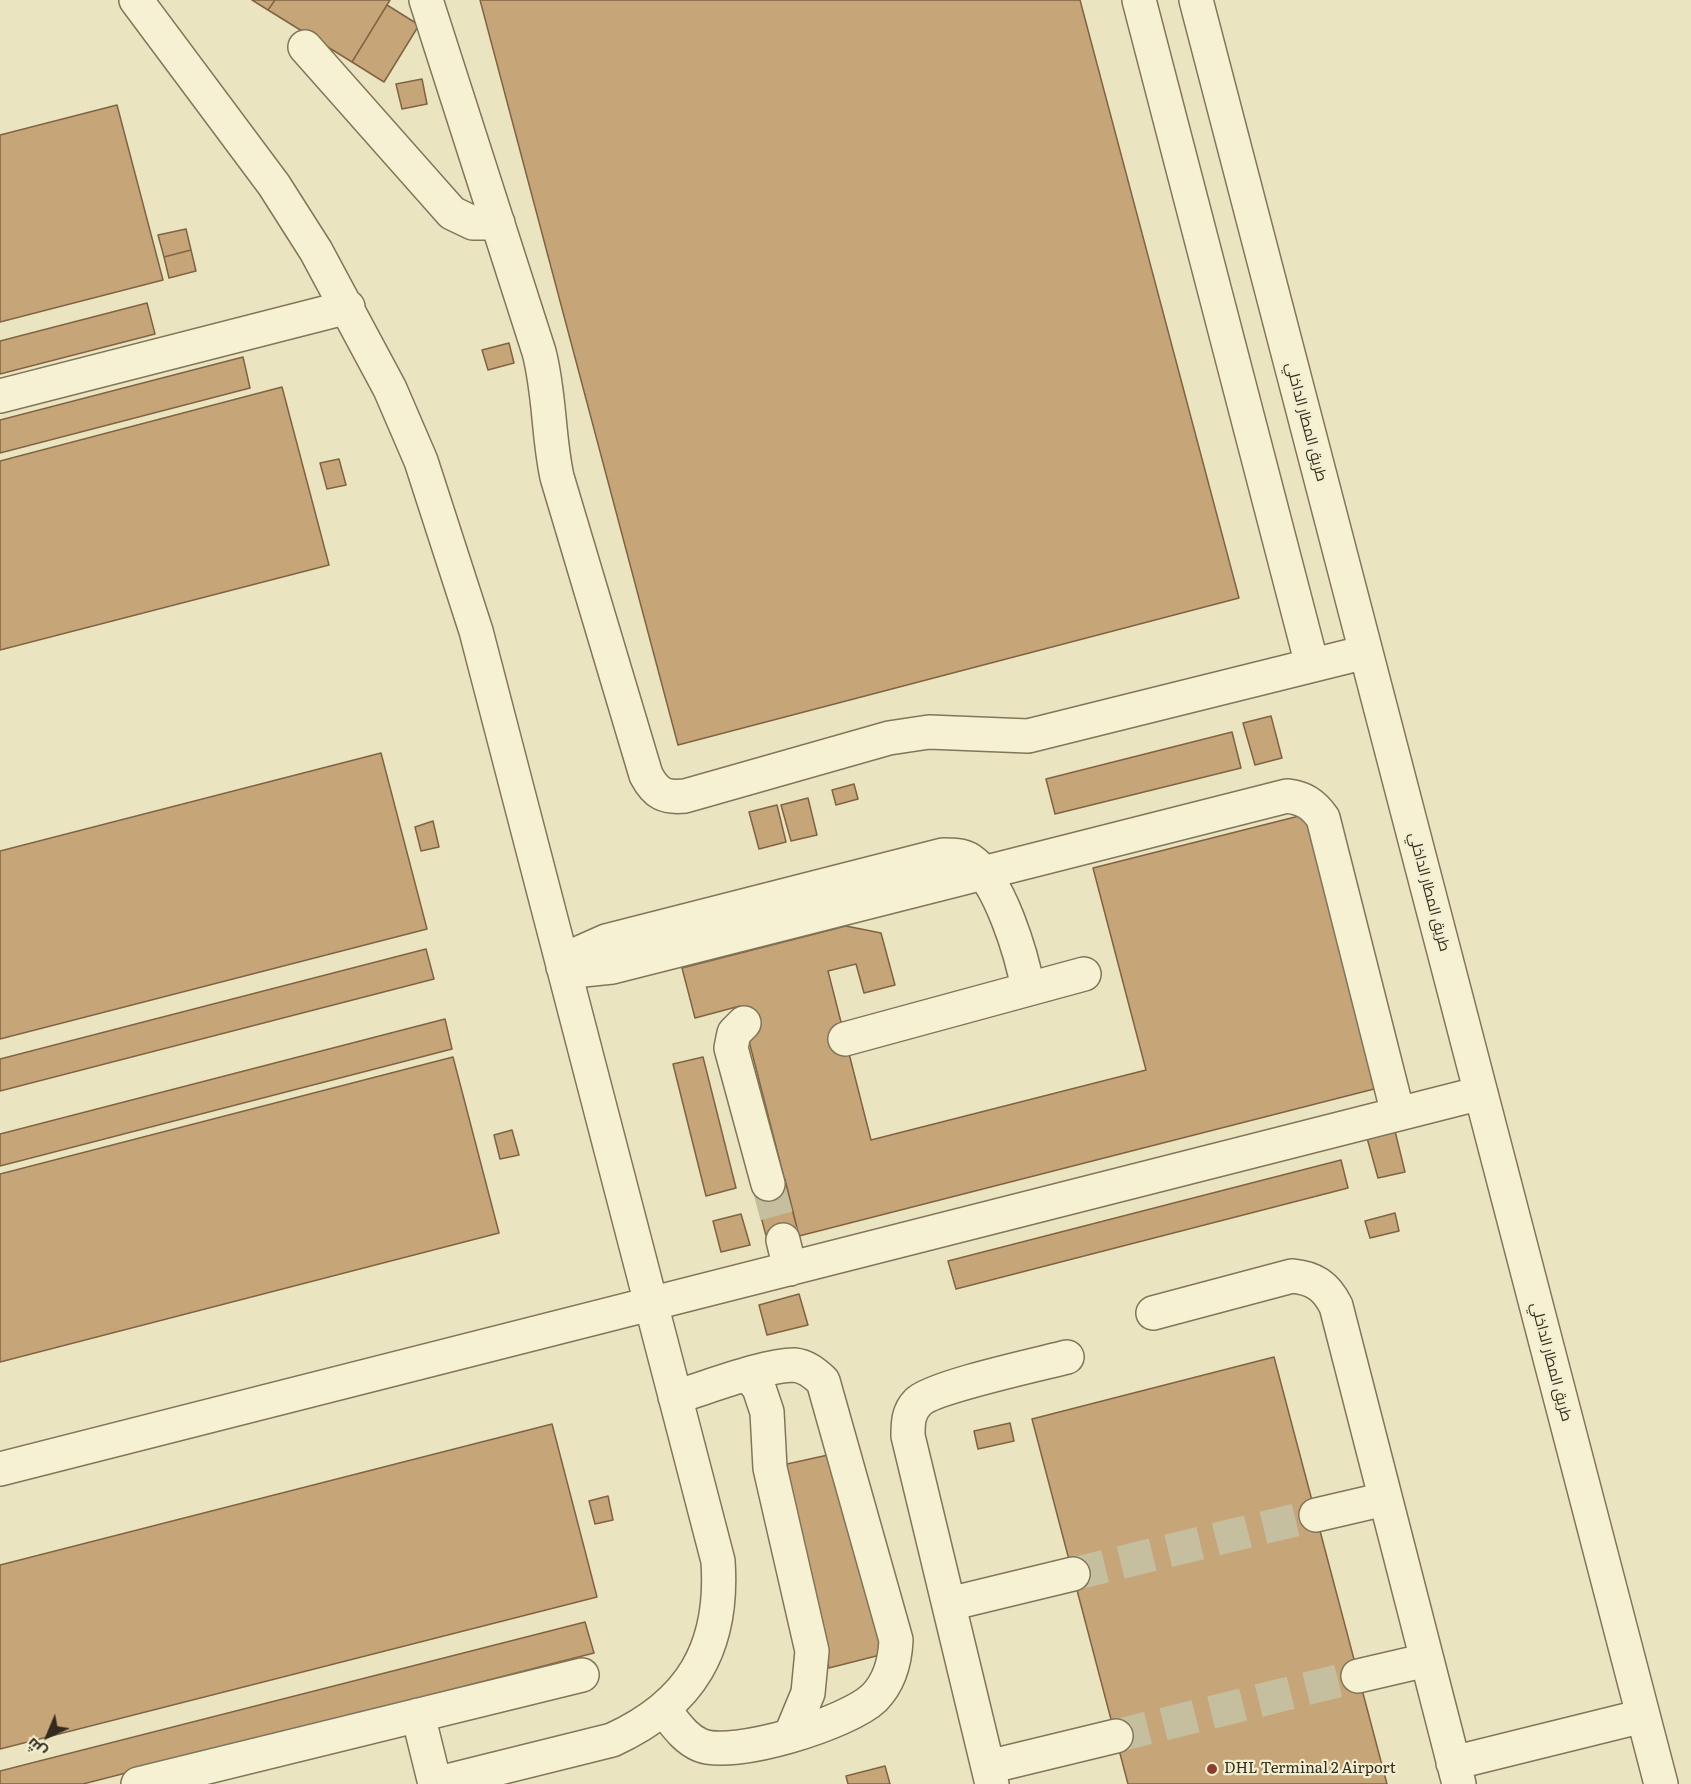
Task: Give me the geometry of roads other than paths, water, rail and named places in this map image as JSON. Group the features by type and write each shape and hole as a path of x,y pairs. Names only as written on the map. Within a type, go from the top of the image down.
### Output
{"street":[{"path":"136,0 274,185 348,307 390,389 421,461 447,534 476,631 718,1561 720,1588 718,1615 700,1666 685,1688 664,1710 639,1727 612,1740 435,1784 418,1715"},
{"path":"426,0 548,383 550,447 557,477 646,775 654,790 669,798 686,796 889,738 929,732 1028,736 1366,652"},
{"path":"1139,0 1312,665"},
{"name":"طريق المطار الداخلي","path":"1196,0 1661,1784"},
{"path":"305,46 452,213 473,223 498,223"},
{"path":"0,396 348,307"},
{"path":"981,871 1287,796 1309,802 1323,819 1398,1114"},
{"path":"563,967 579,953 606,940 944,855 957,855 970,860 981,871 1009,923 1028,990"},
{"path":"845,1039 1084,974"},
{"path":"744,1023 734,1033 731,1048 768,1184"},
{"path":"0,1469 651,1304 787,1254 1481,1093"},
{"path":"1153,1313 1292,1276 1306,1277 1319,1283 1330,1293 1336,1306 1456,1774 1643,1716"},
{"path":"1067,1357 930,1393 912,1410 908,1422 908,1436 990,1775 1116,1736"},
{"path":"664,1710 682,1733 700,1744 720,1750 740,1748 829,1723 854,1712 873,1698 887,1681 895,1660 896,1640 823,1381 811,1370 796,1365 675,1397"},
{"path":"749,1376 759,1388 767,1412 770,1468 812,1651 807,1693 790,1734"},
{"path":"1316,1515 1385,1498"},
{"path":"949,1604 1073,1574"},
{"path":"1358,1676 1427,1660"},
{"path":"138,1784 582,1675"}],"tunnel":[{"path":"768,1184 783,1240"},
{"path":"1073,1574 1316,1515"},
{"path":"1116,1736 1358,1676"}],"place":[{"name":"DHL Terminal 2 Airport","path":"1212,1769"}]}
